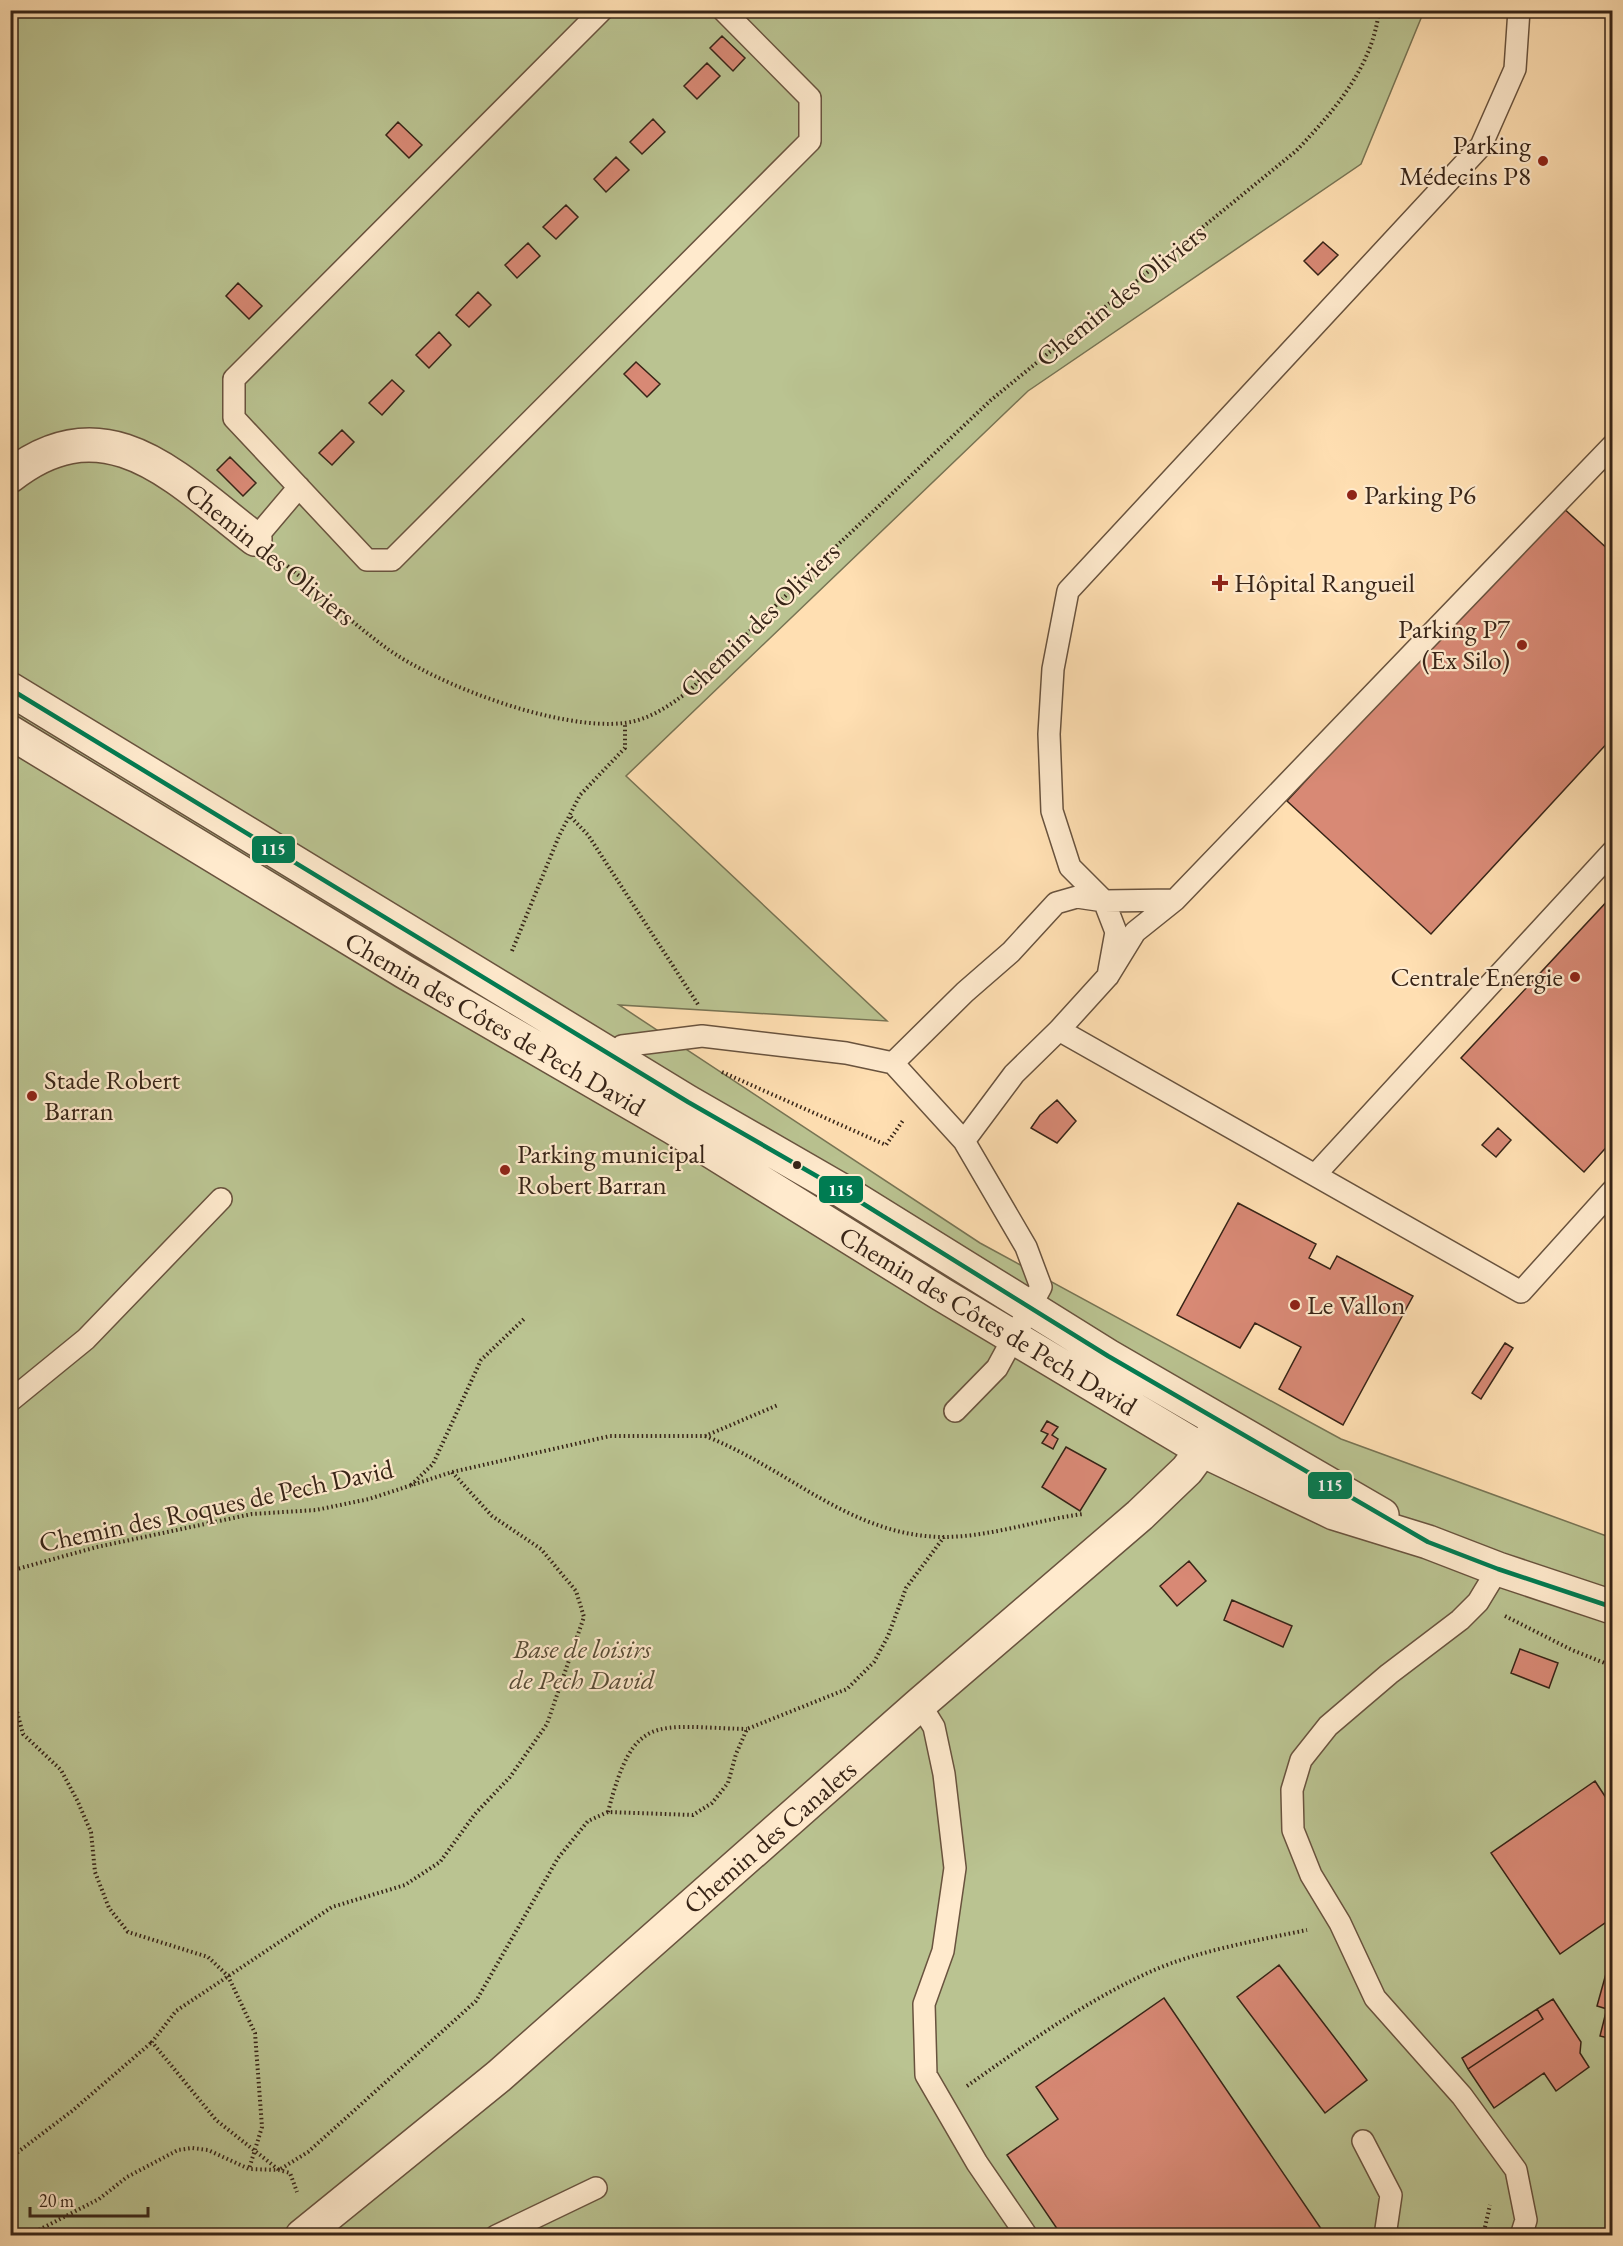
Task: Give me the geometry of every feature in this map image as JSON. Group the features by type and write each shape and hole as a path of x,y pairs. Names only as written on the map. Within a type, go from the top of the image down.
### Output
{"street":[{"name":"Chemin des Oliviers","path":"10,476 28,462 49,451 78,444 105,445 130,451 165,470 255,539"},
{"name":"Chemin des Côtes de Pech David","path":"10,689 1222,1423 1428,1542"},
{"name":"Chemin des Côtes de Pech David","path":"10,732 1202,1450 1334,1513 1428,1542 1498,1569 1612,1607"},
{"name":"Chemin des Canalets","path":"310,2229 500,2076 920,1704 1140,1515 1187,1470 1222,1423"}],"lane":[{"path":"602,10 234,379 234,418 368,560 392,560 810,141 810,98 723,10"},
{"path":"1108,976 1116,932 1104,902 1070,867 1052,811 1049,734 1053,669 1068,591 1481,146 1515,69 1519,10"},
{"path":"964,1141 1014,1074 1059,1030 1108,976 1135,932 1175,900 1612,446"},
{"path":"255,539 299,487"},
{"path":"1315,1175 1612,852"},
{"path":"893,1063 965,992 1011,952 1056,903 1077,897 1104,902 1175,900"},
{"path":"1059,1030 1521,1292 1612,1191"},
{"path":"594,1082 622,1046 702,1036 846,1053 893,1063 964,1141 1026,1247 1041,1287 997,1368 955,1412"},
{"path":"10,1401 86,1339 221,1199"},
{"path":"1498,1569 1478,1602 1460,1620 1389,1674 1329,1726 1301,1760 1292,1790 1293,1830 1311,1875 1340,1923 1375,1998 1462,2096 1516,2170 1526,2220 1521,2235"},
{"path":"920,1704 934,1727 944,1774 955,1868 943,1951 924,2004 926,2075 977,2163 1027,2235"},
{"path":"1363,2141 1390,2195 1385,2235"},
{"path":"496,2235 596,2188"}],"path":[{"name":"Chemin des Oliviers","path":"255,539 386,648 438,677 481,695 558,719 591,724 625,723 648,717 667,707 688,691 827,555 991,400 1296,151 1328,117 1354,81 1369,49 1379,10"},
{"path":"508,960 559,836 571,817 580,795 625,748 625,723"},
{"path":"571,817 588,835 695,997 703,1015"},
{"path":"411,1485 433,1464 481,1360 524,1319"},
{"name":"Chemin des Roques de Pech David","path":"10,1571 97,1547 252,1514 316,1510 369,1499 452,1472 610,1436 705,1436 778,1405"},
{"path":"705,1436 733,1447 823,1500 872,1525 910,1534 944,1537 998,1532 1058,1517 1093,1515"},
{"path":"10,2158 72,2111 152,2042 176,2012 228,1976 332,1907 405,1885 440,1862 475,1814 510,1777 547,1724 584,1617 576,1591 541,1549 492,1516 452,1472"},
{"path":"608,1812 618,1773 631,1747 652,1730 677,1726 747,1729 847,1689 874,1662 888,1636 906,1588 944,1537"},
{"path":"1478,1602 1572,1650 1612,1666"},
{"path":"10,1686 23,1734 61,1770 82,1811 91,1832 95,1872 109,1908 128,1932 208,1957 228,1976 255,2033 262,2127 249,2169"},
{"path":"279,2170 308,2152 476,2001 558,1858 588,1821 608,1812 693,1815 712,1803 728,1783 736,1754 747,1729"},
{"path":"943,2103 1061,2019 1154,1970 1238,1944 1340,1923"},
{"path":"152,2042 216,2120 279,2170"},
{"path":"27,2235 99,2199 127,2177 178,2150 192,2148 208,2150 249,2169 279,2170 290,2173 310,2229"}],"green space":[{"name":"Base de loisirs de Pech David","path":"11,11 1424,11 1361,164 1028,391 626,776 887,1021 619,1005 980,1243 1341,1439 1612,1538 1612,2235 11,2236"}],"building":[{"path":"722,36 745,58 733,71 710,48"},
{"path":"707,63 720,76 697,99 684,86"},
{"path":"653,119 665,132 642,154 630,142"},
{"path":"398,122 422,145 409,158 386,135"},
{"path":"616,157 629,170 606,192 594,179"},
{"path":"566,205 578,217 556,239 543,227"},
{"path":"1323,242 1338,255 1318,275 1304,261"},
{"path":"528,243 540,256 517,278 505,265"},
{"path":"238,283 262,306 249,319 226,296"},
{"path":"478,292 491,305 469,327 456,315"},
{"path":"439,332 451,345 429,368 416,355"},
{"path":"636,362 660,384 647,397 624,374"},
{"path":"392,380 404,391 382,415 369,403"},
{"path":"342,430 354,442 332,465 319,453"},
{"path":"230,457 256,483 243,496 217,470"},
{"name":"Parking P7 (Ex Silo)","path":"1560,505 1612,553 1612,738 1431,934 1287,801"},
{"name":"Centrale Energie","path":"1612,896 1612,1141 1584,1172 1461,1058"},
{"path":"1057,1100 1076,1121 1057,1143 1031,1128 1040,1115"},
{"path":"1498,1128 1511,1140 1496,1157 1482,1145"},
{"name":"Le Vallon","path":"1238,1203 1316,1244 1309,1258 1330,1269 1337,1256 1413,1296 1343,1425 1279,1389 1301,1347 1255,1323 1240,1348 1177,1315"},
{"path":"1505,1343 1513,1348 1481,1399 1472,1393"},
{"path":"1047,1421 1058,1427 1052,1435 1058,1439 1053,1449 1042,1443 1048,1434 1041,1431"},
{"path":"1066,1447 1106,1469 1080,1511 1042,1487"},
{"path":"1189,1561 1206,1581 1177,1606 1160,1586"},
{"path":"1232,1600 1292,1626 1283,1647 1224,1620"},
{"path":"1520,1649 1558,1663 1549,1688 1511,1673"},
{"path":"1595,1781 1612,1807 1612,1918 1560,1954 1491,1853"},
{"path":"1612,1952 1612,1988 1607,2009 1597,2006"},
{"path":"1279,1965 1367,2080 1325,2113 1237,1997"},
{"path":"1612,1988 1612,2039 1600,2036"},
{"path":"1164,1998 1326,2236 1062,2236 1007,2155 1058,2119 1036,2087"},
{"path":"1553,1999 1581,2042 1580,2053 1589,2067 1556,2091 1544,2073 1494,2108 1468,2069 1543,2019 1537,2009"},
{"path":"1537,2009 1543,2019 1468,2069 1462,2058"}],"transit line":[{"name":"115","path":"10,689 688,1102 841,1190 1108,1356 1428,1542 1498,1569 1612,1607"}],"place":[{"name":"Parking Médecins P8","path":"1543,161"},
{"name":"Parking P6","path":"1352,495"},
{"name":"Hôpital Rangueil","path":"1220,583"},
{"name":"Parking P7 (Ex Silo)","path":"1522,645"},
{"name":"Centrale Energie","path":"1575,977"},
{"name":"Stade Robert Barran","path":"32,1096"},
{"name":"Parking municipal Robert Barran","path":"505,1170"},
{"name":"Le Vallon","path":"1295,1305"}]}
